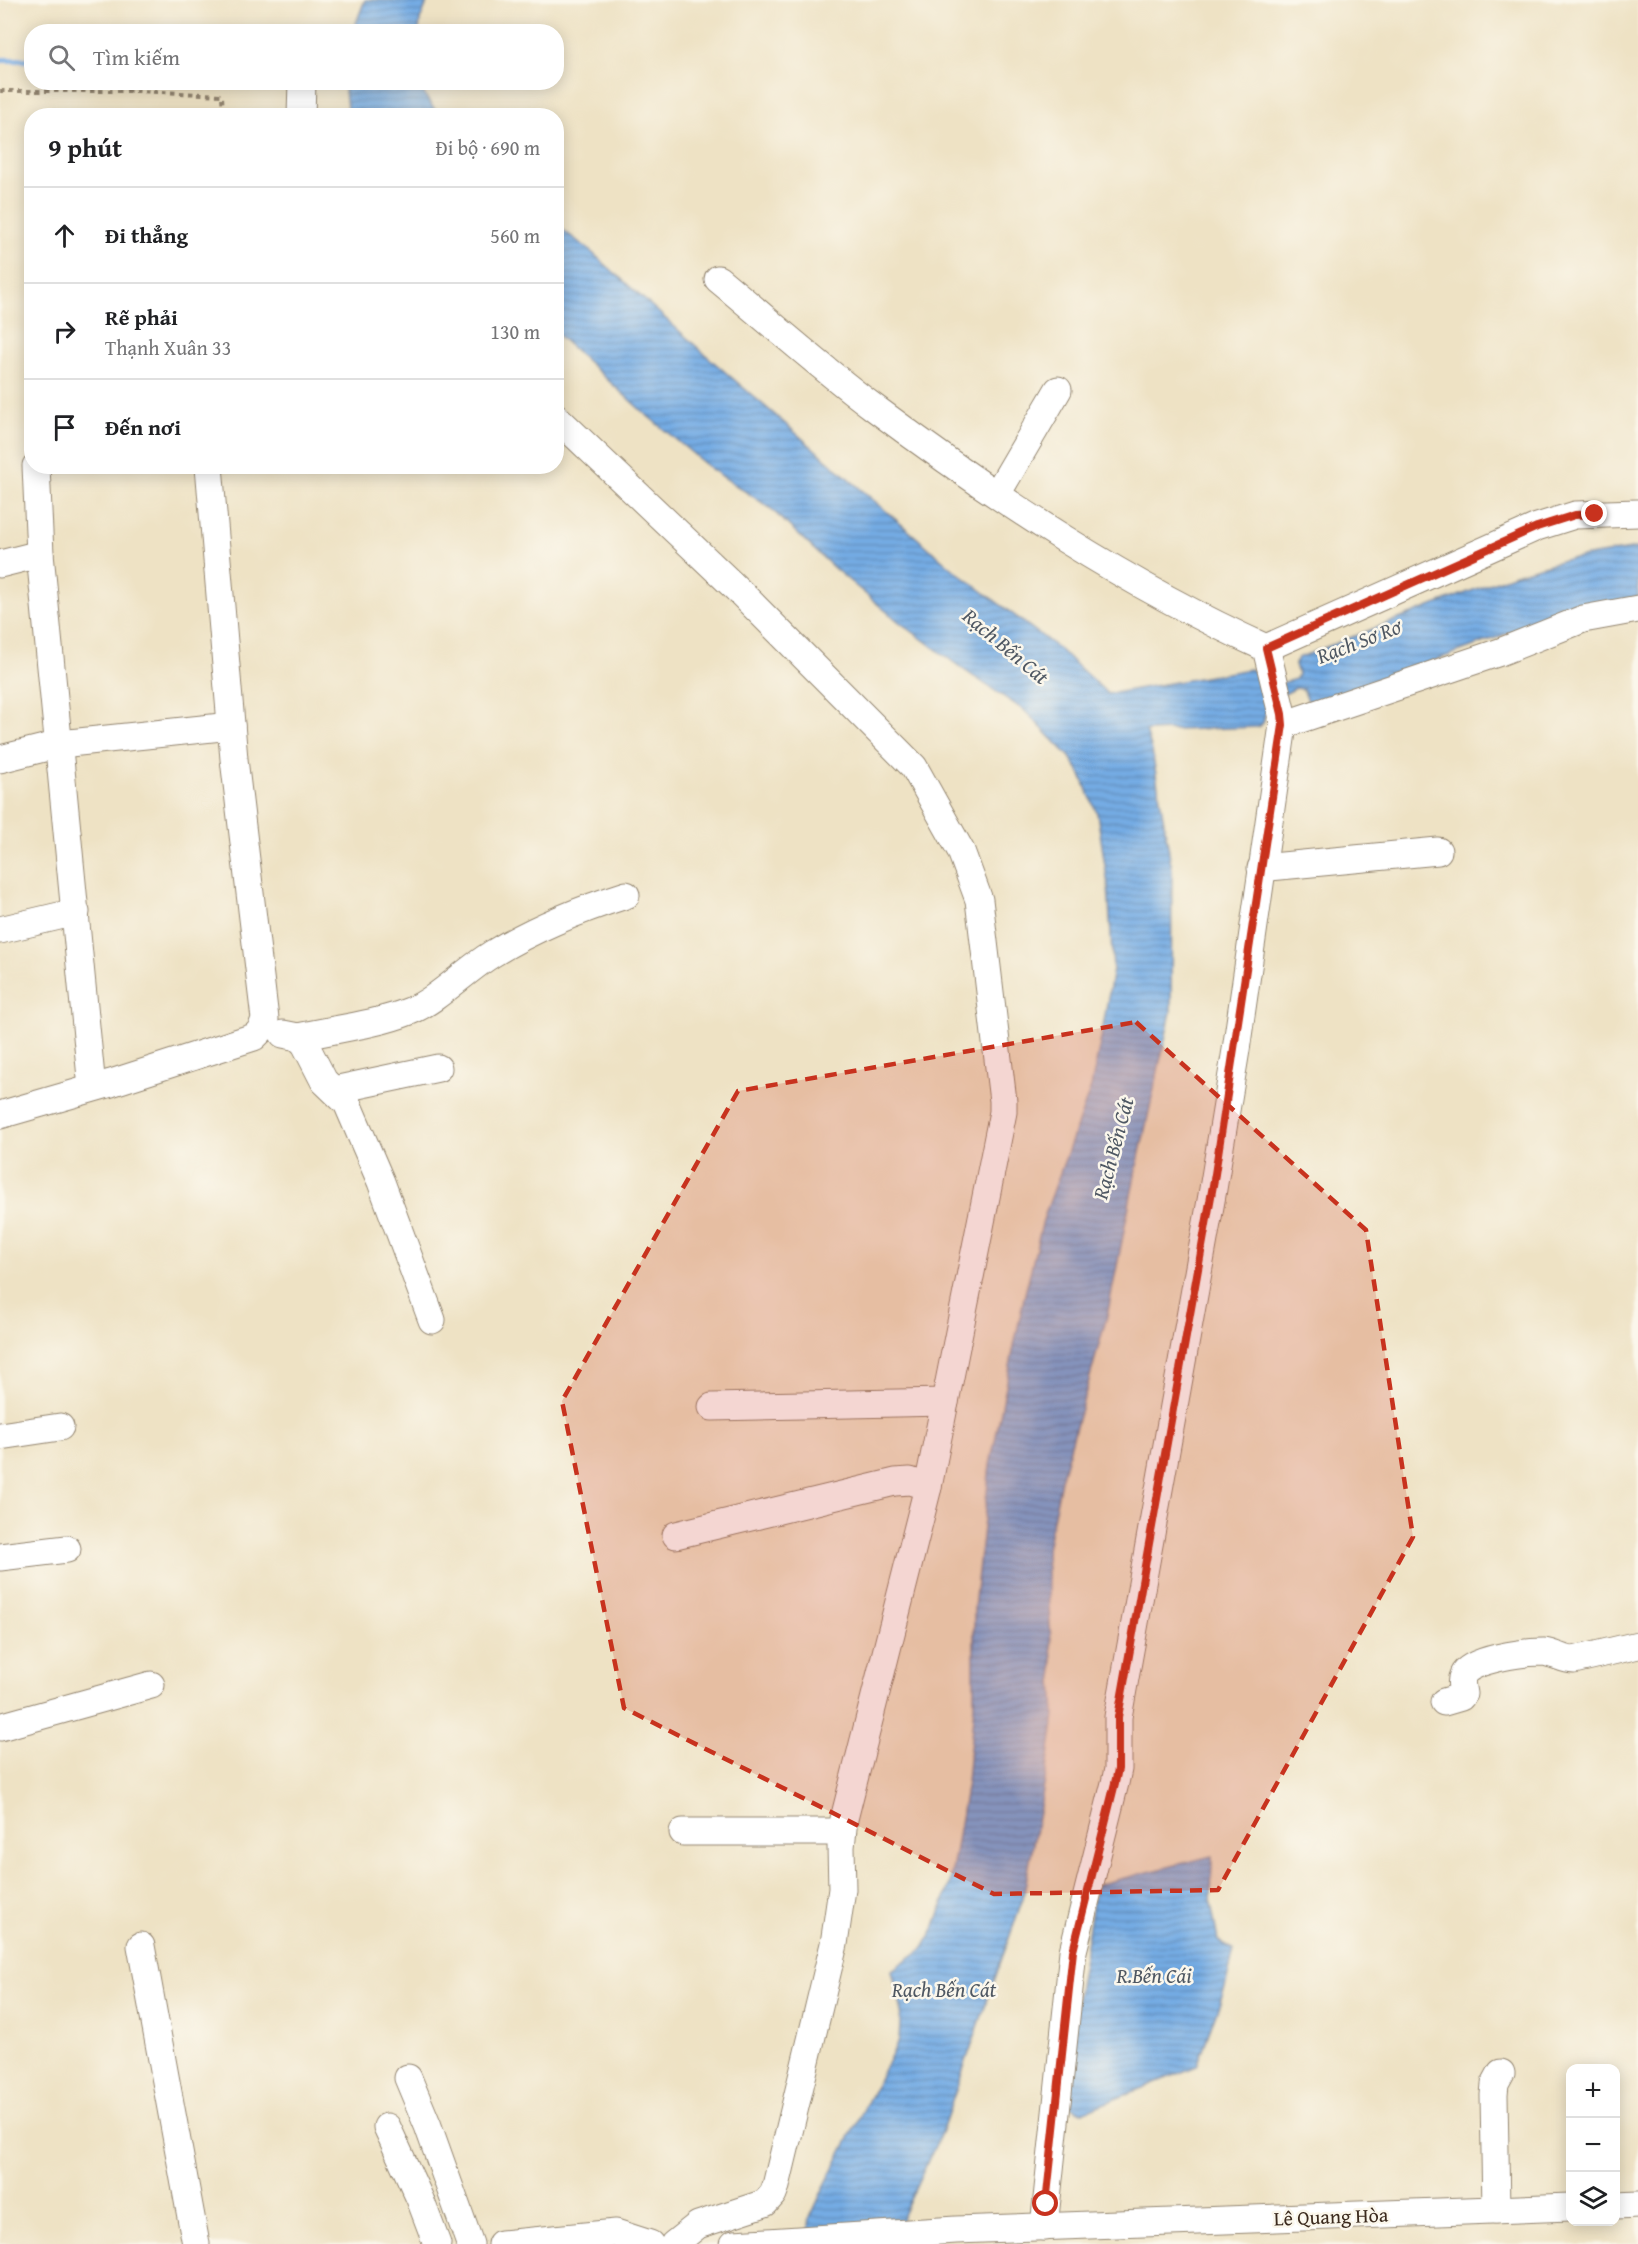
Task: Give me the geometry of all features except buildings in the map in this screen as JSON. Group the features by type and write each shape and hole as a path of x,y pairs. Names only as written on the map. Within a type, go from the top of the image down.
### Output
{"street":[{"path":"301,108 302,90"},
{"path":"718,279 874,408 1037,522 1127,576 1267,650 1283,719 1236,1050 1214,1184 1118,1717 1118,1769 1073,1951 1044,2227"},
{"path":"997,494 1058,390"},
{"path":"564,425 741,593 914,767 961,851 979,900 1004,1101 928,1487 844,1819 842,1889 834,1944 776,2186 773,2194 765,2203 698,2225 674,2244"},
{"path":"36,474 40,554 92,1088"},
{"path":"0,1114 92,1088 254,1037 261,1030 265,1019 231,726 210,474"},
{"path":"1267,650 1537,527 1575,515 1638,513"},
{"path":"0,564 40,554"},
{"path":"1283,719 1500,652 1583,619 1638,609"},
{"path":"0,759 60,744 231,726"},
{"path":"1261,868 1438,851"},
{"path":"261,1030 298,1037 389,1018 411,1011 483,960 524,936 581,909 626,895"},
{"path":"0,930 76,912"},
{"path":"298,1037 311,1054 324,1081 347,1103 381,1182 432,1320"},
{"path":"334,1090 438,1068"},
{"path":"711,1407 945,1402"},
{"path":"0,1436 60,1427"},
{"path":"676,1535 895,1482 910,1481 928,1487"},
{"path":"0,1557 67,1549"},
{"path":"1444,1702 1461,1697 1463,1694 1461,1681 1463,1673 1472,1666 1492,1659 1541,1652 1550,1653 1565,1660 1574,1660 1638,1645"},
{"path":"0,1727 151,1684"},
{"path":"683,1832 842,1832"},
{"path":"141,1946 196,2244"},
{"path":"1496,2210 1494,2095 1495,2084 1501,2073"},
{"path":"408,2078 428,2126 470,2244"},
{"path":"387,2127 420,2199 437,2244"},
{"path":"1620,2206 1638,2205"},
{"name":"Lê Quang Hòa","path":"734,2244 1044,2227 1197,2233 1496,2210 1566,2207"},
{"path":"501,2244 616,2233 650,2244"}],"path":[{"path":"0,91 139,91 222,95 223,108"}],"highlighted area":[{"path":"1136,1022 1366,1230 1413,1537 1218,1890 994,1894 624,1708 562,1401 738,1091"}],"water":[{"path":"365,0 428,0 420,24 356,24"},
{"path":"345,90 423,90 434,108 347,108"},
{"name":"Rạch Bến Cát","path":"564,231 587,248 716,364 953,569 1059,649 1108,694 1250,669 1257,672 1261,683 1268,687 1296,679 1298,674 1295,664 1298,658 1515,574 1564,560 1638,548 1638,599 1559,616 1522,628 1315,705 1309,703 1303,689 1296,688 1268,702 1263,723 1258,727 1146,731 1152,751 1172,870 1171,1012 1107,1316 1061,1480 1046,1554 1055,1715 1048,1764 1023,1898 941,2133 903,2215 897,2244 807,2244 810,2218 823,2189 899,2040 901,2007 892,1970 923,1948 935,1927 950,1883 967,1782 974,1705 974,1608 990,1465 1023,1302 1043,1220 1091,1087 1101,1039 1113,969 1108,885 1097,813 1080,773 1070,757 1025,711 964,670 898,621 834,568 769,507 711,469 643,412 564,340"},
{"name":"R.Bến Cái","path":"1212,1856 1211,1903 1218,1941 1234,1950 1225,1988 1197,2066 1083,2112 1076,2109 1068,2103 1066,2098 1064,2076 1096,1885"}],"waterway":[{"path":"0,60 24,60"}],"route":[{"path":"1046,2204 1077,1926 1118,1769 1118,1717 1236,1050 1283,725 1266,648 1537,527 1575,515 1595,514"}],"water label":[{"name":"Rạch Sơ Rơ","path":"1359,641"}]}
